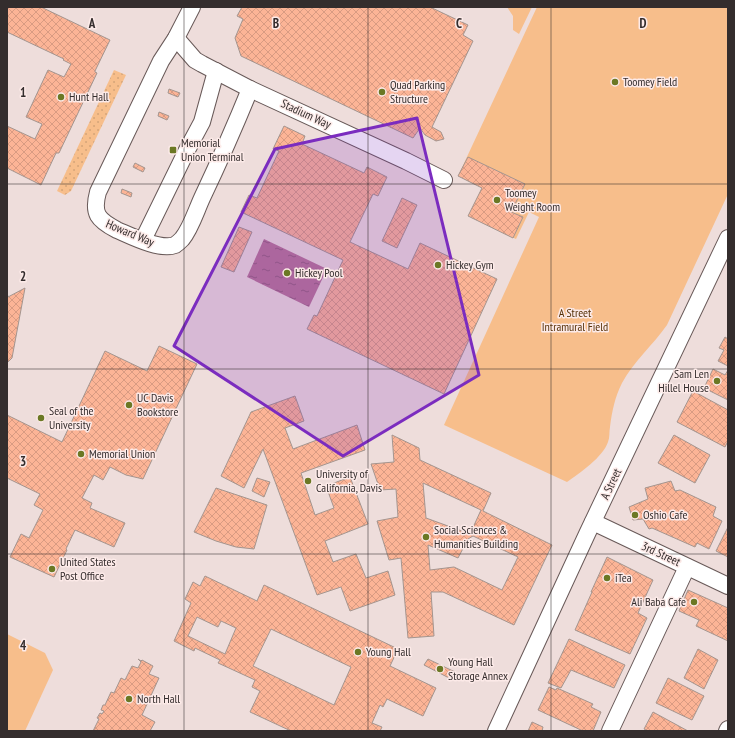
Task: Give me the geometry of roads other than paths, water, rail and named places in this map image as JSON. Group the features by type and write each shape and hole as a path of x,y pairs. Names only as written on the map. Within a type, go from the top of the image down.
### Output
{"street":[{"name":"Howard Way","path":"192,7 176,38 159,64 98,192 95,203 96,212 101,220 123,233 143,240 159,245 169,246 177,244 182,239 230,138 250,89"},
{"name":"Stadium Way","path":"176,38 195,60 250,89 444,180"},
{"path":"143,240 202,122 216,71"},
{"name":"A Street","path":"496,731 593,522 728,238"},
{"name":"3rd Street","path":"593,522 728,586"},
{"path":"610,731 687,567"}],"water":[{"name":"Hickey Pool","path":"264,239 327,269 309,307 247,277"}],"place":[{"name":"Toomey Field","path":"615,82"},
{"name":"Quad Parking Structure","path":"382,92"},
{"name":"Hunt Hall","path":"61,97"},
{"name":"Memorial Union Terminal","path":"173,150"},
{"name":"Toomey Weight Room","path":"497,200"},
{"name":"Hickey Gym","path":"438,265"},
{"name":"Hickey Pool","path":"287,273"},
{"name":"Sam Len Hillel House","path":"717,381"},
{"name":"UC Davis Bookstore","path":"129,405"},
{"name":"Seal of the University","path":"41,418"},
{"name":"Memorial Union","path":"81,454"},
{"name":"University of California, Davis","path":"308,481"},
{"name":"Oshio Cafe","path":"635,515"},
{"name":"Social Sciences & Humanities Building","path":"426,537"},
{"name":"United States Post Office","path":"52,569"},
{"name":"iTea","path":"607,578"},
{"name":"Ali Baba Cafe","path":"694,602"},
{"name":"Young Hall","path":"358,652"},
{"name":"Young Hall Storage Annex","path":"440,669"},
{"name":"North Hall","path":"129,699"}],"park label":[{"name":"A Street Intramural Field","path":"575,320"}]}
